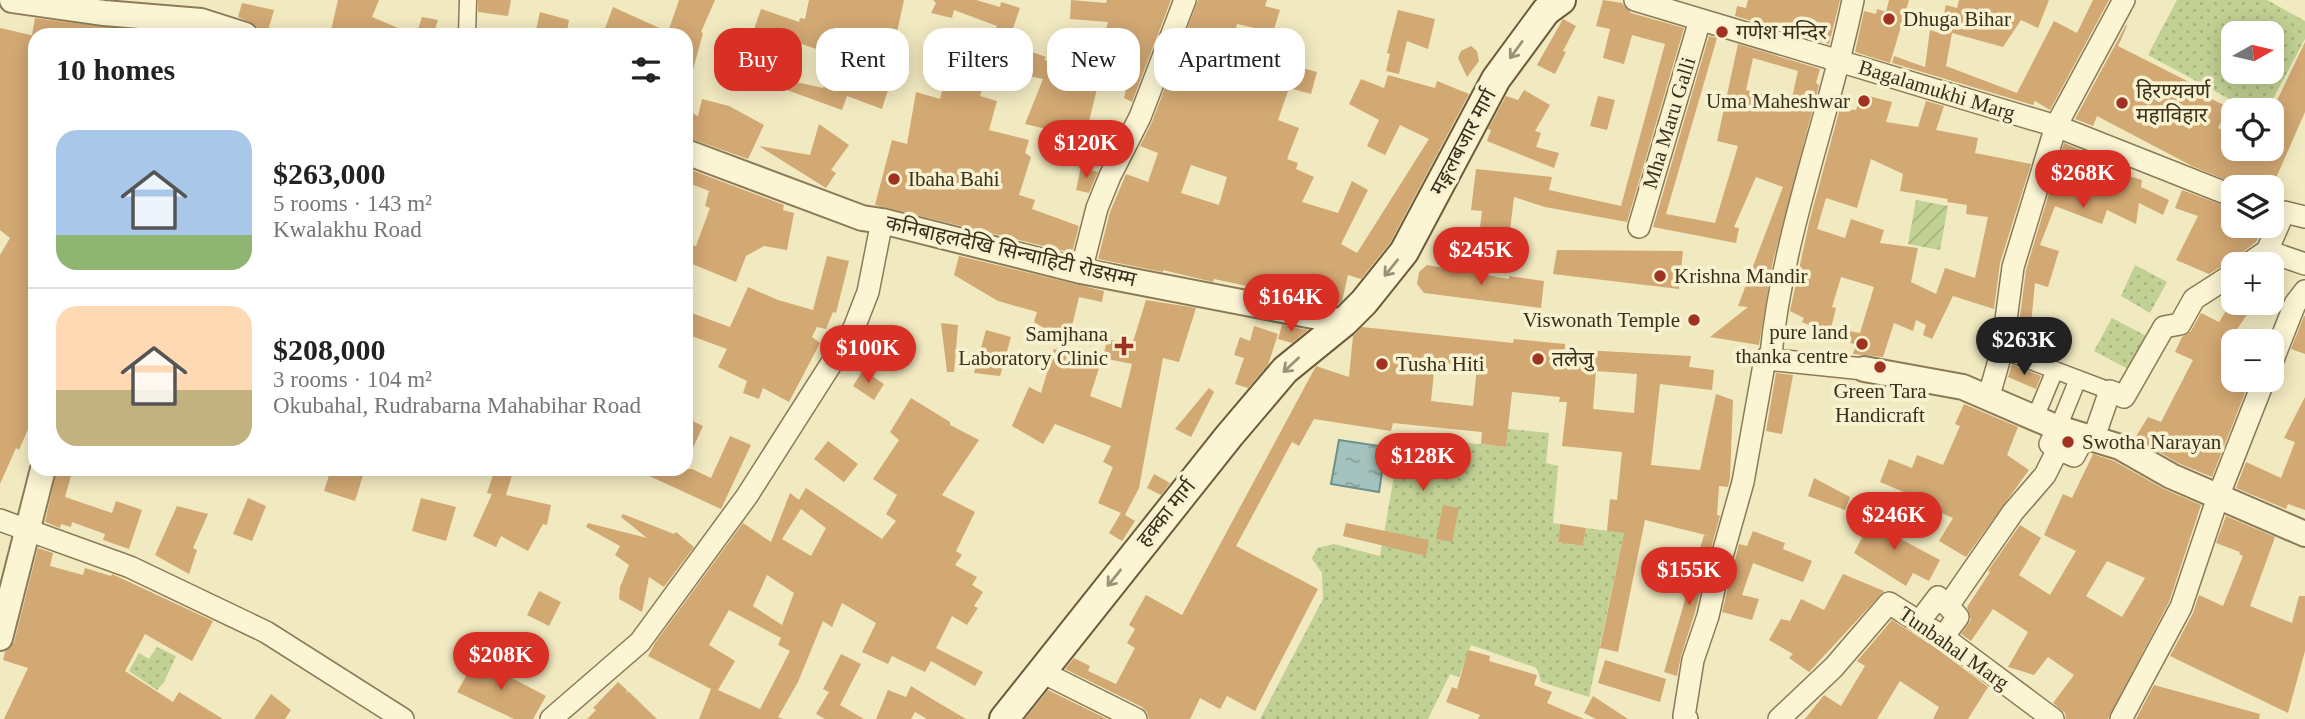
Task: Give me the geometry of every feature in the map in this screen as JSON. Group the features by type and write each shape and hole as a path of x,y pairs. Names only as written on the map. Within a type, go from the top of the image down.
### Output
{"main road":[{"name":"मङ्गलबजार मार्ग","path":"1344,322 1405,252 1496,79 1546,11 1561,0"},
{"name":"हक्का मार्ग","path":"1004,719 1228,436 1285,370 1344,322"}],"street":[{"path":"12,0 104,13 202,19 226,28"},
{"path":"467,28 468,0"},
{"path":"1081,271 1097,208 1140,117 1185,0"},
{"name":"Bagalamukhi Marg","path":"1635,0 2056,126 2221,191"},
{"path":"1687,719 1684,716 1693,660 1708,616 1743,482 1765,359 1771,354 1783,272 1841,61 1853,0"},
{"path":"1988,399 2002,350 2013,267 2056,126 2124,0"},
{"name":"Mha Maru Galli","path":"1639,227 1700,20"},
{"name":"कनिबाहलदेखि सिन्चाहिटी रोडसम्म","path":"693,155 862,218 1081,271 1344,322"},
{"path":"2284,212 2305,217"},
{"path":"551,719 640,642 747,496 854,328 868,292 882,221"},
{"path":"2271,238 2267,251 2305,264"},
{"path":"2002,350 2124,397 2164,327 2180,324 2194,299 2221,282"},
{"path":"2284,332 2295,304 2305,291"},
{"path":"1765,359 1864,369 1963,387 2035,418 2058,438 2089,438 2120,447 2171,476 2305,534"},
{"path":"2035,418 2055,370"},
{"path":"1948,606 2013,512 2045,475 2078,379"},
{"path":"2089,438 2110,391"},
{"path":"2121,719 2181,607 2218,497 2259,392"},
{"path":"0,638 41,476"},
{"path":"0,520 130,567 266,632 403,719"},
{"path":"1919,622 1938,597 1958,617 1943,637"},
{"name":"Tunbahal Marg","path":"1779,719 1835,667 1889,603 1943,637 2053,719"},
{"path":"1041,671 1136,719"}],"green space":[{"path":"2177,0 2267,0 2305,21 2305,39 2284,78 2284,21 2221,21 2221,84 2281,84 2273,98 2228,98 2148,55"},
{"path":"1916,200 1948,206 1940,250 1908,244"},
{"path":"2135,265 2167,282 2150,313 2121,296"},
{"path":"2112,318 2148,337 2130,370 2094,351"},
{"path":"1508,429 1549,433 1546,463 1558,466 1553,523 1560,524 1558,542 1583,546 1586,528 1624,533 1589,697 1541,682 1537,668 1471,645 1459,677 1450,674 1428,719 1260,719 1323,599 1322,573 1312,559 1317,548 1334,544 1380,556 1401,436 1506,447"},
{"path":"157,647 176,656 164,682 157,690 129,671 139,653 149,659"}],"water":[{"path":"1465,231 1477,236 1482,248 1477,260 1465,265 1453,260 1448,248 1453,236"},
{"path":"1339,440 1386,447 1379,492 1331,484"}],"building":[{"path":"338,0 379,0 372,17 398,28 332,28"},
{"path":"478,0 511,0 508,16 478,12"},
{"path":"679,0 715,0 701,32 703,33 693,70 693,28 669,28"},
{"path":"809,0 904,0 898,28 816,28 816,49 802,44 802,28 754,28 761,9 799,22 800,18 805,19"},
{"path":"933,0 976,0 1000,7 1001,2 1020,8 1013,28 997,28 954,10 952,18 931,13 936,3"},
{"path":"1071,0 1106,3 1107,0 1171,0 1160,28 1154,28 1154,44 1140,81 1140,28 1106,28 1108,22 1070,19"},
{"path":"1198,0 1267,0 1265,6 1280,10 1274,28 1237,24 1236,28 1187,28"},
{"path":"1603,0 1622,3 1631,13 1684,28 1627,222 1545,207 1514,197 1510,230 1480,227 1482,211 1471,210 1476,169 1552,177 1549,190 1621,206 1665,44 1632,35 1624,64 1603,58 1610,29 1596,26"},
{"path":"1748,0 1840,0 1829,44 1735,16 1737,6 1746,8"},
{"path":"1889,0 1909,0 1890,63 1855,52 1864,11 1876,14 1877,9 1886,12"},
{"path":"1959,0 2049,0 2038,28 2021,20 2003,47 1952,33 1946,66 2017,93 2054,21 2077,33 2093,0 2109,0 2050,110 2035,101 2033,105 1892,63 1894,56 1925,67 1930,30 1939,33 1946,5 1957,8"},
{"path":"242,3 274,10 269,28 257,28 238,17"},
{"path":"613,7 659,28 605,28"},
{"path":"1398,10 1435,19 1428,49 1407,41 1399,74 1386,71 1390,54 1387,53"},
{"path":"540,12 569,20 567,28 537,28"},
{"path":"422,17 438,20 435,28 418,28"},
{"path":"35,18 118,28 33,28"},
{"path":"1563,19 1576,26 1555,74 1537,65"},
{"path":"2126,25 2118,46 2201,88 2199,93 2221,104 2221,122 2218,128 2221,129 2221,161 2283,161 2277,175 2221,175 2221,178 2192,166 2097,116 2093,126 2075,119"},
{"path":"0,28 28,34 28,429 19,450 16,448 0,484 0,255 10,238 0,230"},
{"path":"1709,36 1717,38 1666,214 1715,223 1738,146 1717,141 1738,44 1820,69 1816,83 1819,85 1773,261 1759,345 1710,337 1748,307 1738,306 1783,187 1756,177 1734,227 1739,228 1736,243 1653,227","holes":["1753,58 1798,71 1791,102 1746,90"]},
{"path":"2305,42 2305,112 2284,160 2284,98 2278,98"},
{"path":"1471,46 1477,51 1479,61 1467,77 1458,58 1461,51"},
{"path":"1033,52 1046,57 1047,91 1096,91 1085,138 1025,124 1043,79 1033,77"},
{"path":"1305,69 1317,72 1311,94 1300,91 1305,91"},
{"path":"1388,75 1435,88 1437,81 1469,94 1390,243 1361,279 1348,275 1342,301 1337,305 1214,279 1213,282 1098,259 1110,212 1126,174 1148,182 1158,153 1140,146 1164,91 1288,91 1278,120 1299,128 1287,159 1298,163 1296,169 1314,177 1302,202 1338,213 1352,181 1368,190 1341,244 1357,253 1429,139 1400,125 1385,155 1367,146 1379,120 1349,104 1361,79 1384,88","holes":["1191,165 1227,177 1219,205 1181,193"]},
{"path":"802,83 816,86 816,91 888,91 882,109 847,96 842,110 790,91 802,91"},
{"path":"1524,90 1550,105 1535,131 1541,133 1536,147 1559,153 1554,168 1487,141 1491,130 1488,129 1506,96 1518,100"},
{"path":"942,91 982,91 980,96 997,101 989,130 1029,140 1025,153 1031,157 1019,195 1035,200 1032,209 1079,226 1072,253 875,205 892,140 907,144 916,92 940,99"},
{"path":"1126,91 1136,91 1132,102 1124,98"},
{"path":"1861,94 1892,102 1886,122 1918,127 1926,101 1944,106 1936,130 1978,138 1975,153 2031,164 2000,263 1994,309 1953,296 1932,339 1923,335 1926,325 1916,320 1913,331 1894,323 1883,357 1853,354 1856,345 1802,322 1804,318 1790,311 1809,223 1840,108 1856,110","holes":["1871,159 1903,174 1900,191 1948,199 1947,202 1967,205 1966,214 1988,217 1975,278 1945,268 1936,294 1911,282 1918,248 1880,243 1884,230 1851,219 1845,238 1817,229 1826,198 1857,208","1841,277 1874,287 1860,333 1831,328 1836,308 1832,307"]},
{"path":"1598,96 1615,100 1607,130 1590,126"},
{"path":"702,99 729,106 764,125 748,159 693,139 693,114 698,116"},
{"path":"819,124 849,145 831,170 836,173 826,188 759,146 810,155"},
{"path":"2064,143 2083,151 2081,155 2107,166 2106,169 2142,180 2141,187 2169,200 2163,215 2139,203 2136,224 2107,210 2102,224 2055,206 2040,245 2059,251 2048,287 2035,283 2031,324 2019,324 2026,270"},
{"path":"1081,167 1098,172 1089,193 1076,190"},
{"path":"693,171 784,205 783,210 794,213 787,250 764,246 746,256 736,282 693,264 693,245 696,246 710,208 705,206 709,191 693,185"},
{"path":"2182,190 2221,205 2221,238 2258,238 2243,252 2221,252 2221,267 2209,274 2176,260 2198,216 2175,208"},
{"path":"1557,250 1683,251 1679,289 1553,274"},
{"path":"827,256 849,261 836,313 833,312 826,329 817,327 812,337 820,343 789,402 763,388 759,399 743,393 747,381 718,367 727,349 693,337 693,314 730,327 748,287 778,300 813,310"},
{"path":"959,256 1104,291 1102,302 1079,297 1068,342 1034,322 1037,312 998,301 954,275"},
{"path":"1427,265 1509,279 1509,276 1544,281 1541,308 1424,293 1417,284 1419,272"},
{"path":"1146,300 1196,308 1179,362 1163,358 1139,488 1125,515 1135,521 1122,541 1109,533 1121,513 1098,503 1113,467 1103,462 1111,446 1055,424 1043,444 1012,426 1029,387 1041,393 1054,349 1101,362 1090,396 1121,408 1132,364 1103,358 1107,339 1132,345"},
{"path":"2201,313 2219,322 2223,315 2247,315 2237,329 2221,329 2221,392 2245,392 2212,477 2178,463 2135,438 2148,417 2161,422 2193,360 2175,352 2182,337 2191,331"},
{"path":"2305,316 2305,354 2291,349"},
{"path":"941,323 958,325 954,372 947,372"},
{"path":"1282,325 1308,330 1292,343 1278,339"},
{"path":"1254,326 1278,334 1268,365 1248,388 1235,384 1244,358 1234,355 1240,337 1250,341"},
{"path":"1362,327 1513,343 1514,339 1565,344 1565,349 1691,356 1689,367 1714,370 1712,390 1660,384 1651,465 1700,470 1716,394 1733,400 1730,478 1728,487 1719,486 1717,515 1720,516 1714,537 1645,520 1618,652 1600,648 1624,533 1607,531 1610,499 1617,500 1622,452 1562,446 1567,402 1559,402 1560,397 1512,392 1506,447 1481,444 1482,432 1393,423 1391,431 1314,419 1299,446 1292,442 1236,546 1318,589 1255,711 1227,696 1220,709 1200,698 1190,719 1149,719 1142,707 1065,669 1074,658 1090,666 1088,671 1116,684 1135,648 1127,643 1135,629 1129,625 1146,595 1182,615 1316,366 1349,377 1353,336","holes":["1435,362 1477,367 1473,406 1431,401","1596,371 1637,374 1634,413 1593,409"]},
{"path":"986,330 1011,337 1000,376 974,373"},
{"path":"2012,365 2041,376 2036,389 2008,377"},
{"path":"863,370 884,384 874,400 853,386"},
{"path":"1776,373 1793,375 1782,434 1766,431"},
{"path":"1209,388 1214,392 1191,437 1175,429"},
{"path":"2305,397 2305,510 2288,504 2286,509 2236,488 2246,462 2281,478 2295,442 2284,438"},
{"path":"911,398 950,422 950,425 979,440 942,495 975,512 956,551 962,555 955,565 977,577 972,585 983,592 974,606 978,608 967,625 952,616 936,648 983,672 975,686 931,661 925,672 892,656 888,664 862,652 876,623 842,603 832,627 823,621 798,682 778,717 783,719 699,719 711,689 648,656 655,643 743,523 771,542 790,493 799,500 806,488 882,539 896,521 886,514 897,495 873,479 899,440 890,432","holes":["801,509 826,528 811,556 782,539","767,575 794,593 782,625 753,606","729,610 781,638 778,645 790,651 760,709 718,690 735,661 709,645"]},
{"path":"1964,404 2018,427 2007,455 2029,470 1966,557 1939,541 1953,518 1930,508 1932,504 1880,482 1889,459 1912,468 1917,455 1943,465 1960,426 1955,424"},
{"path":"693,421 703,426 693,448"},
{"path":"730,436 751,445 721,509 649,476 693,476 693,469 711,478"},
{"path":"828,441 858,464 844,482 814,459"},
{"path":"2093,454 2114,461 2164,489 2201,505 2169,602 2108,719 2066,719 2065,713 2053,703 2074,675 2048,657 2034,675 2008,667 2028,632 1993,609 1971,641 1961,634 1971,620 1967,607 2020,525 2041,538 2019,575 2050,595 2076,551 2044,535 2063,494 2072,498","holes":["2107,561 2145,578 2122,617 2086,596"]},
{"path":"1154,474 1170,483 1161,495 1147,488"},
{"path":"55,476 71,476 65,497 112,513 116,501 142,510 129,549 103,540 105,534 72,522 71,527 61,524 60,528 45,522"},
{"path":"329,476 363,476 355,501 324,491"},
{"path":"493,476 512,476 506,495 551,505 547,525 543,524 528,551 501,536 496,547 473,536 492,494 487,493"},
{"path":"1814,478 1850,497 1845,510 1808,496"},
{"path":"248,498 266,506 252,541 233,534"},
{"path":"421,498 456,507 446,541 412,531"},
{"path":"1443,505 1459,508 1452,542 1436,539"},
{"path":"177,506 208,514 193,548 197,550 189,574 155,555"},
{"path":"1876,511 1901,524 1895,536 1940,560 1929,581 1913,573 1906,586 1854,553"},
{"path":"623,514 674,534 676,532 694,547 664,587 649,577 642,612 619,599 620,587 629,565 615,555 620,546 586,527 588,523 647,538 621,517"},
{"path":"2226,516 2275,537 2250,606 2292,623 2299,596 2305,596 2305,651 2288,713 2170,656 2193,613 2199,595 2223,606 2243,556 2240,552 2216,543"},
{"path":"1346,523 1429,540 1426,556 1343,536"},
{"path":"1560,524 1586,528 1583,546 1558,542"},
{"path":"1753,531 1785,543 1783,549 1812,561 1803,582 1753,563 1742,595 1759,599 1752,620 1722,612 1739,544 1747,546"},
{"path":"1704,535 1714,537 1677,676 1664,672"},
{"path":"38,548 53,553 50,566 83,575 85,568 111,576 112,574 213,621 192,661 145,634 125,671 173,702 179,692 223,719 4,719 28,668 3,660 5,652 14,642"},
{"path":"1843,574 1884,591 1809,672 1789,658 1793,654 1769,640 1781,619 1790,621 1801,599 1824,610"},
{"path":"539,591 561,602 549,626 527,615"},
{"path":"1892,620 1936,648 1988,687 1968,719 1933,719 1939,707 1900,681 1877,719 1805,719 1824,695 1841,706 1865,666 1857,661"},
{"path":"1468,650 1490,656 1489,661 1537,675 1534,685 1552,692 1547,703 1584,719 1478,719 1480,715 1446,702 1452,687 1457,689"},
{"path":"841,654 861,664 840,705 864,719 825,719 816,714 829,692 823,689"},
{"path":"476,659 546,696 533,719 514,719 457,692"},
{"path":"1605,660 1666,679 1660,702 1598,683"},
{"path":"618,682 627,690 626,695 628,691 657,719 587,719 596,710 593,708"},
{"path":"2154,685 2260,714 2259,719 2136,719"},
{"path":"911,686 966,719 927,719 915,712 911,719 876,719 888,690 906,697"},
{"path":"1048,690 1107,719 1025,719"},
{"path":"271,694 291,710 285,719 254,719"},
{"path":"1593,696 1628,719 1596,719 1584,713"}],"place":[{"name":"Dhuga Bihar","path":"1889,19"},
{"name":"गणेश मन्दिर","path":"1722,32"},
{"name":"Uma Maheshwar","path":"1864,101"},
{"name":"हिरण्यवर्ण महाविहार","path":"2122,103"},
{"name":"Ibaha Bahi","path":"894,179"},
{"name":"Krishna Mandir","path":"1660,276"},
{"name":"Viswonath Temple","path":"1694,320"},
{"name":"pure land thanka centre","path":"1862,344"},
{"name":"Samjhana Laboratory Clinic","path":"1124,346"},
{"name":"तलेजु","path":"1538,359"},
{"name":"Tusha Hiti","path":"1382,364"},
{"name":"Green Tara Handicraft","path":"1880,367"},
{"name":"Swotha Narayan","path":"2068,442"}]}
